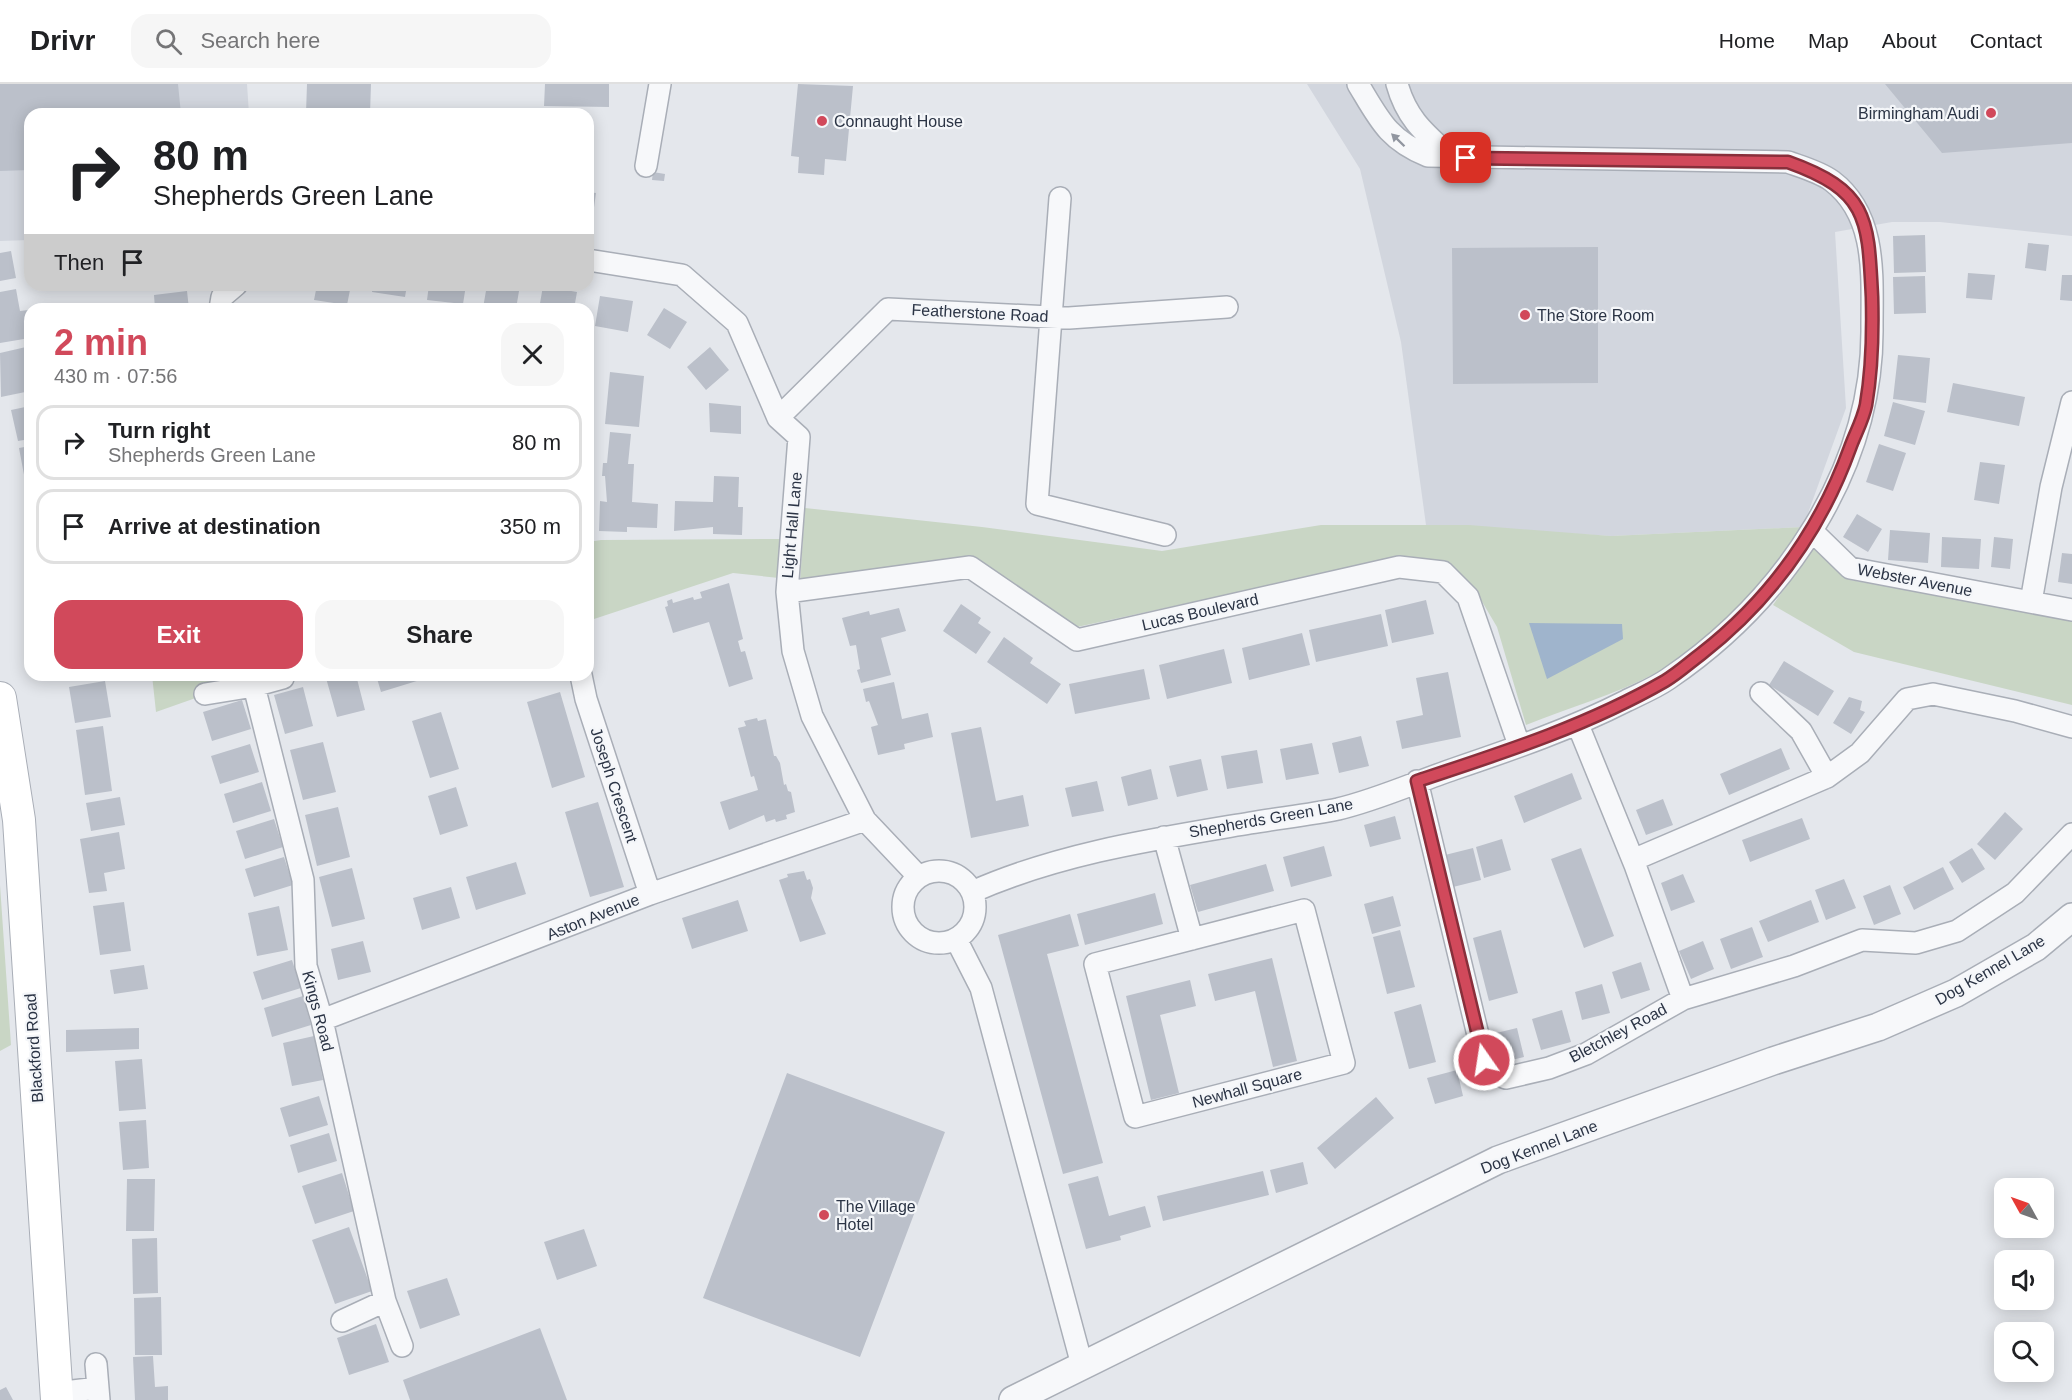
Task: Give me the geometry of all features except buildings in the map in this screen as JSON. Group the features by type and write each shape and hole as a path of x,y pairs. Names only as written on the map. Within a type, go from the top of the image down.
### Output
{"main road":[{"name":"Blackford Road","path":"0,698 19,820 57,1396"}],"street":[{"path":"646,166 660,84"},
{"name":"Shepherds Green Lane","path":"972,892 1004,878 1068,858 1164,837 1340,808 1578,725 1666,680 1727,634 1777,582 1812,531 1842,471 1865,408 1873,356 1869,242 1865,221 1845,193 1830,179 1788,162 1428,156 1404,146 1380,122 1358,84"},
{"path":"1397,84 1402,101 1414,123 1452,158"},
{"path":"1060,198 1037,504 1165,535"},
{"name":"Light Hall Lane","path":"594,261 682,275 737,323 778,418 799,437 787,592 793,651 812,716 865,820 918,876"},
{"path":"221,303 222,297 229,291"},
{"name":"Featherstone Road","path":"778,418 888,309 1069,318 1227,308"},
{"path":"2031,602 2050,487 2072,402"},
{"name":"Webster Avenue","path":"1812,531 1850,568 2072,610"},
{"name":"Lucas Boulevard","path":"787,592 970,567 1077,640 1399,567 1443,572 1468,597 1519,745"},
{"path":"206,694 272,681"},
{"name":"Joseph Crescent","path":"582,681 589,710 650,894"},
{"name":"Kings Road","path":"254,686 303,880 306,966 322,1020 386,1301 402,1346"},
{"path":"1761,693 1802,731 1827,777"},
{"path":"1633,860 1827,777 1860,753 1907,699 1933,694 2015,711 2072,727"},
{"name":"Bletchley Road","path":"1417,781 1484,1060 1491,1072 1506,1078 1549,1068 1586,1054 1683,999 1633,860 1578,725"},
{"name":"Aston Avenue","path":"322,1020 650,894 865,820"},
{"path":"1683,999 1794,966 1862,940 1916,943 1957,931 2015,893 2072,834"},
{"path":"1164,837 1191,939"},
{"path":"935,871 946,872 957,876 972,892 974,913 971,924 956,939 932,942 921,938 906,921 904,900 918,876 935,871"},
{"name":"Newhall Square","path":"1304,910 1344,1063 1135,1117 1095,964 1191,939 1304,910"},
{"name":"Dog Kennel Lane","path":"1013,1400 1498,1160 1773,1061 1878,1027 1956,993 2036,947 2072,917"},
{"path":"956,939 981,988 1082,1365"},
{"path":"342,1321 386,1301"},
{"path":"57,1396 98,1394 96,1364"}],"shaded area":[{"path":"0,84 247,84 249,108 24,108 24,240 0,241"},
{"path":"1307,84 2072,84 2072,236 1940,222 1892,222 1835,232 1846,408 1803,527 1611,536 1426,525 1401,342 1360,169"}],"green space":[{"path":"805,508 982,527 1162,551 1321,525 1469,525 1611,536 1803,527 1736,609 1717,628 1676,661 1624,688 1526,725 1497,627 1477,593 1407,556 1077,627 972,559 800,582"},
{"path":"781,539 779,578 733,573 594,619 594,541"},
{"path":"1813,547 1850,580 2072,619 2072,705 1854,652 1773,605"},
{"path":"153,681 244,681 156,712"},
{"path":"0,885 11,1045 0,1051"}],"water":[{"path":"1529,623 1622,624 1623,639 1547,679"}],"place":[{"name":"Birmingham Audi","path":"1991,113"},
{"name":"Connaught House","path":"822,121"},
{"name":"The Store Room","path":"1525,315"},
{"name":"The Village Hotel","path":"824,1215"}],"route":[{"path":"1466,158 1788,162 1830,179 1856,206 1865,221 1869,242 1873,356 1865,408 1842,471 1812,531 1777,582 1727,634 1666,680 1578,725 1417,781 1484,1060"}]}
